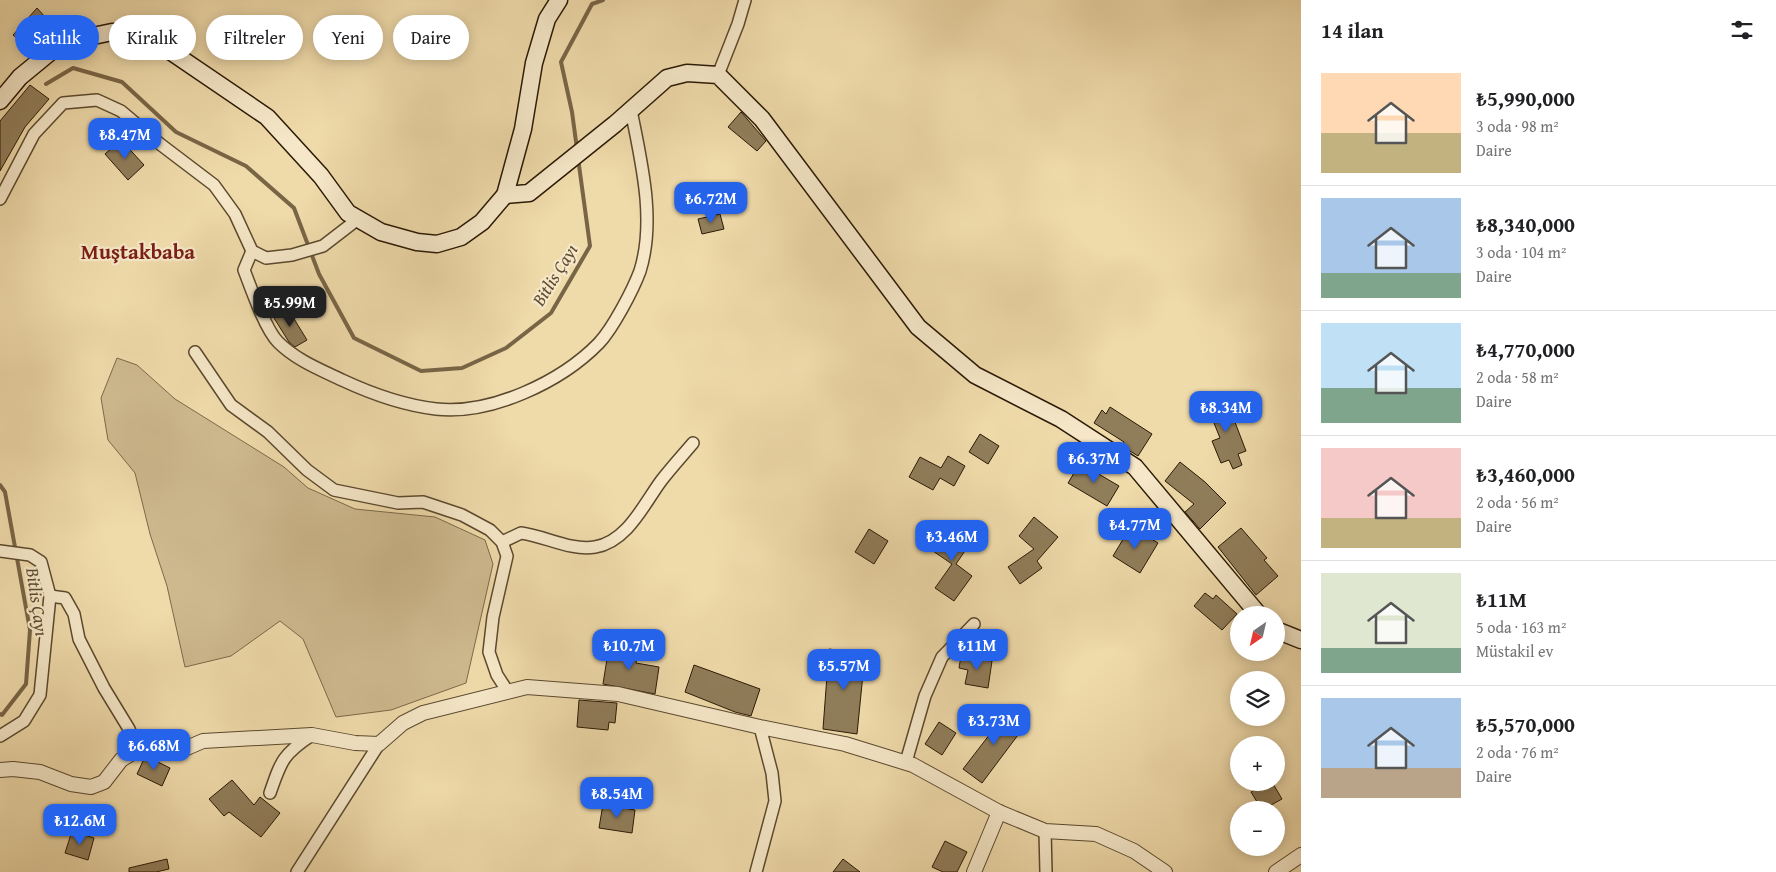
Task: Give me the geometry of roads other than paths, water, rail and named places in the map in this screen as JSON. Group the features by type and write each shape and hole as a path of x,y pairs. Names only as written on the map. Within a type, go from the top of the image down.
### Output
{"main road":[{"path":"0,101 20,77 54,49 78,39 127,30 142,32 267,117 321,176 348,213 381,232 416,242 437,244 461,237 482,222 505,195 523,129 534,63 547,19 559,0"},
{"path":"505,195 529,193 548,180 667,78 687,73 718,75 762,119 918,327 975,375 1061,419 1134,467 1251,606"},
{"path":"1285,634 1301,640"}],"street":[{"path":"718,75 738,24 745,0"},
{"path":"0,199 34,134 63,103 98,100 121,111 160,144 214,185 235,214 252,251 266,258 292,255 323,246 358,219"},
{"path":"252,251 244,270 264,318 276,340 301,361 384,398 436,409 476,408 523,393 569,369 600,342 628,298 640,270 648,232 640,159 631,110"},
{"path":"195,352 231,405 268,432 307,470 334,490 398,503 424,502 462,515 490,530 502,542 507,556 493,617 489,652 497,675 508,692"},
{"path":"502,542 521,533 568,545 596,547 609,542 631,526 661,482 693,443"},
{"path":"0,551 30,555 41,562 50,596 40,695 24,721 0,736"},
{"path":"50,596 65,598 74,614 79,639 104,688 129,729 137,750"},
{"path":"906,762 925,696 942,657 974,624"},
{"path":"297,872 379,744 403,723 423,713 527,687 618,694 760,727 845,744 906,762 999,812 1045,831 1096,834 1134,851 1165,872"},
{"path":"756,872 775,801 772,773 760,727"},
{"path":"0,770 13,769 40,772 71,784 91,788 104,782 121,760 137,750 175,753 203,741 312,735 355,743 379,744"},
{"path":"270,793 278,768 290,749 312,735"},
{"path":"974,872 999,812"},
{"path":"1045,831 1046,872"},
{"path":"1276,872 1301,855"}],"waterway":[{"name":"Bitlis Çayı","path":"577,149 572,112 561,62 592,4 603,0"},
{"name":"Bitlis Çayı","path":"46,84 73,68 122,82 176,132 246,166 294,208 319,274 354,338 421,371 462,368 506,348 551,313 590,246 578,158"},
{"name":"Bitlis Çayı","path":"0,485 5,492 30,630 26,684 2,715 0,714"}],"district":[{"name":"Muştakbaba","path":"138,252"}]}
